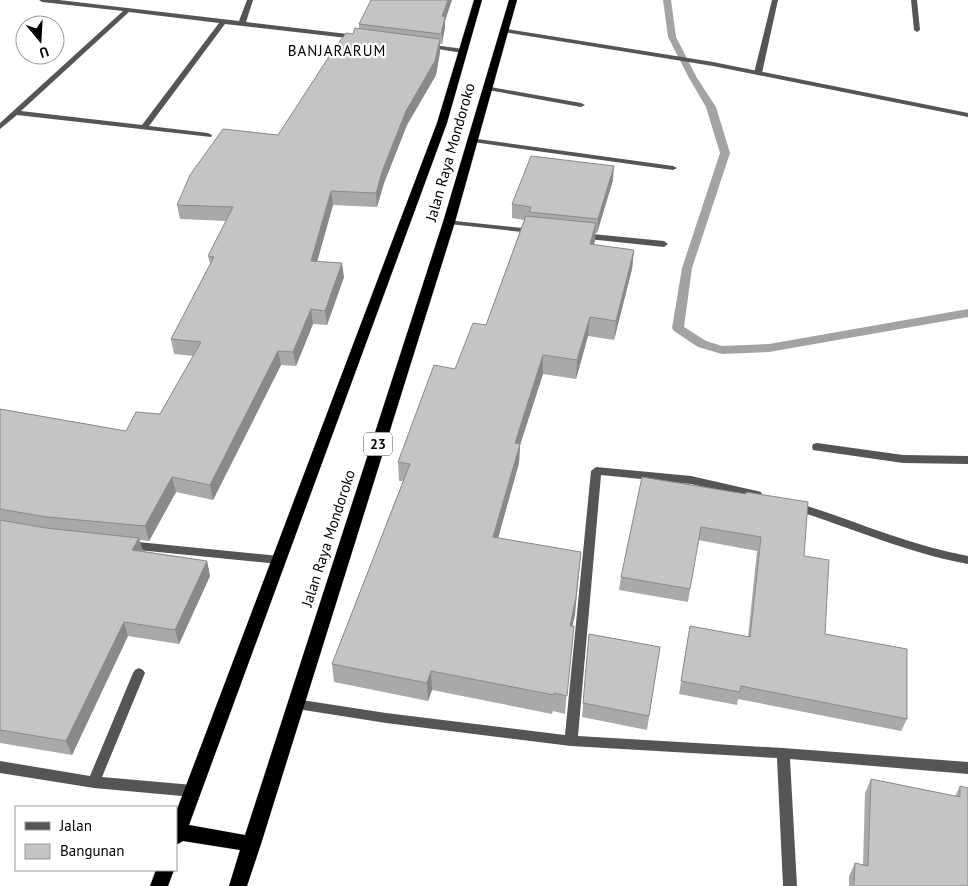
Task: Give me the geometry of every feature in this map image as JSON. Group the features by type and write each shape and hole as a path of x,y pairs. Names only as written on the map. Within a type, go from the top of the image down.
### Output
{"highway":[{"name":"Jalan Raya Mondoroko","path":"178,832 442,123 478,0"},
{"name":"Jalan Raya Mondoroko","path":"238,886 449,222 506,31 513,0"},
{"path":"178,835 252,844"},
{"path":"159,886 165,871"}],"street":[{"path":"42,0 362,38"},
{"path":"242,23 250,0"},
{"path":"758,73 775,0"},
{"path":"914,0 917,30"},
{"path":"0,127 128,10"},
{"path":"144,128 224,21"},
{"path":"506,31 713,64 968,115"},
{"path":"417,45 463,51"},
{"path":"488,88 581,105"},
{"path":"15,113 208,134"},
{"path":"473,140 673,168"},
{"path":"449,222 540,232"},
{"path":"568,234 664,244"},
{"path":"817,447 903,459 968,460"},
{"path":"572,741 596,471 691,480 725,486 836,518 920,551 968,560"},
{"path":"121,544 279,560"},
{"path":"94,782 139,673"},
{"path":"295,704 386,718 572,741 783,752 968,768"},
{"path":"783,752 790,886"},
{"path":"0,767 94,782 193,791"}],"building":[{"path":"371,0 448,0 442,16 445,17 441,34 359,24"},
{"path":"355,28 440,39 435,61 406,111 383,169 376,193 331,191 311,261 342,263 325,311 311,309 293,352 278,351 210,485 172,477 145,526 47,517 0,509 0,409 126,431 136,412 160,414 201,342 171,339 214,257 208,256 233,207 177,205 190,175 223,129 278,135 332,52 346,33 353,34"},
{"path":"531,156 614,166 598,219 529,212 531,207 512,204"},
{"path":"526,216 596,223 590,244 634,250 616,321 590,317 577,360 543,355 515,443 520,444 493,537 581,552 576,597 570,626 574,626 567,696 431,671 427,683 332,664 410,464 398,462 434,365 455,369 473,323 486,325"},
{"path":"642,477 808,502 804,556 829,560 825,634 907,649 907,719 741,686 740,692 681,681 690,626 750,637 761,537 701,527 690,589 621,577"},
{"path":"0,520 46,528 139,538 132,550 207,561 175,630 124,622 66,741 0,730"},
{"path":"589,634 660,647 649,716 583,703"},
{"path":"871,779 960,797 960,786 968,788 968,886 854,886 855,863 868,866"}],"waterway":[{"path":"667,0 672,37 693,78 711,107 725,153 687,268 678,328 702,344 722,350 769,348 968,313"}],"district":[{"name":"BANJARARUM","path":"337,50"}]}
